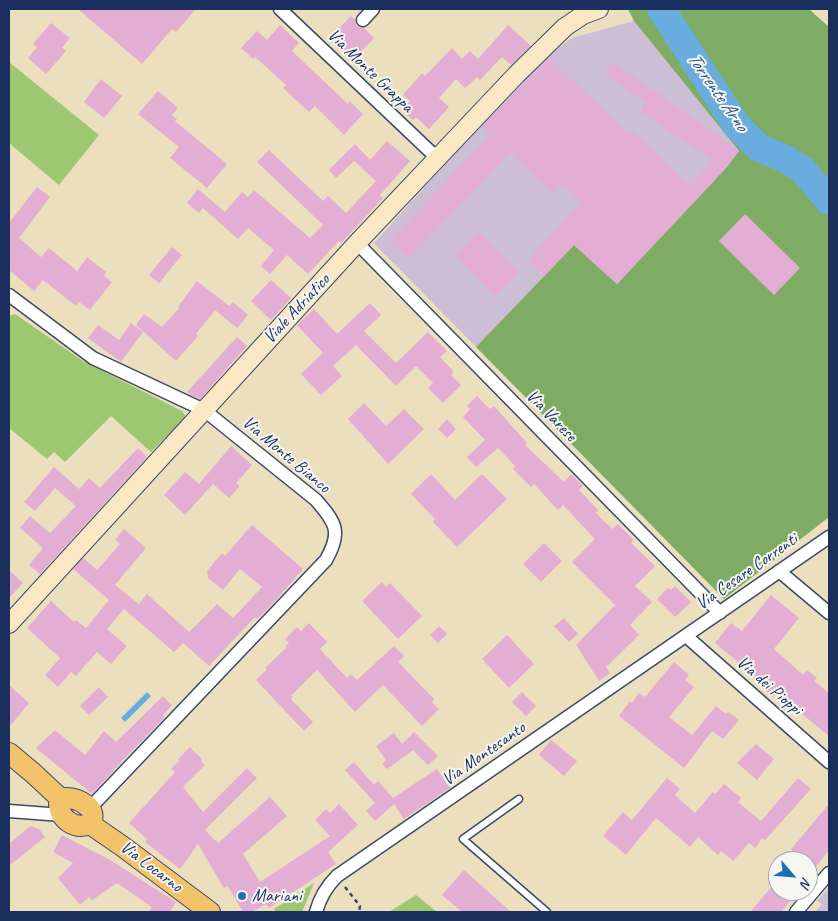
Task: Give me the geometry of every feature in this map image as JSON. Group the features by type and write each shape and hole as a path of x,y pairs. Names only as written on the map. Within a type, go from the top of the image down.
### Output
{"main road":[{"path":"9,753 33,773 62,808"},
{"name":"Via Locarno","path":"62,808 72,798 79,799 90,816 122,846 210,912"}],"street":[{"name":"Via Monte Grappa","path":"280,9 437,158"},
{"path":"363,20 372,9"},
{"name":"Viale Adriatico","path":"9,624 357,243 548,42 565,27 584,15 599,9"},
{"name":"Via Varese","path":"357,243 720,613"},
{"name":"Via Monte Bianco","path":"10,300 93,358 204,410 316,500 328,513 336,528 335,545 326,560 90,816"},
{"name":"Via Cesare Correnti","path":"686,636 829,537"},
{"path":"779,571 829,613"},
{"name":"Via dei Pioppi","path":"686,636 829,762"},
{"name":"Via Montesanto","path":"316,912 326,887 337,876 686,636"},
{"path":"9,810 62,808"},
{"path":"796,912 829,873"}],"lane":[{"path":"519,799 463,839 547,912"}],"path":[{"path":"337,876 360,906 359,912"}],"shaded area":[{"path":"634,21 739,151 725,169 617,284 574,245 476,347 374,243 481,125 547,56 572,38"},
{"path":"829,888 829,912 815,912 822,904 818,900"}],"green space":[{"path":"628,9 809,9 829,27 829,517 724,599 476,347 574,245 617,284 725,169 739,151 634,21"},
{"path":"9,62 99,135 59,185 9,143"},
{"path":"15,314 83,361 182,411 186,417 151,452 111,416 65,462 54,452 47,459 9,428 9,316"},
{"path":"314,883 302,912 276,912 274,909"},
{"path":"416,895 437,912 389,912"}],"water":[{"path":"147,692 151,696 125,722 121,718"}],"building":[{"path":"78,9 196,9 176,32 172,29 142,64"},
{"path":"351,16 357,26 364,28 374,38 353,60 330,38"},
{"path":"51,23 70,38 62,48 66,51 46,74 28,58 37,47 33,44"},
{"path":"280,25 299,43 292,51 348,104 350,101 363,114 344,135 315,106 309,112 283,88 286,85 255,57 253,59 241,48 257,31 267,40"},
{"path":"508,25 531,46 511,65 502,57 480,80 477,77 465,88 456,79 439,98 449,107 429,129 416,117 413,120 402,110 410,101 403,95 422,73 425,76 452,48 462,59 470,51 478,59"},
{"path":"549,58 629,134 632,131 690,186 714,161 641,112 641,107 645,102 605,74 612,61 739,151 725,169 617,284 574,245 544,276 528,260 581,202 563,184 553,194 510,153 409,259 389,241 490,135 482,126"},
{"path":"101,79 122,96 104,118 84,102"},
{"path":"158,91 178,108 172,115 177,119 175,121 227,164 207,188 170,158 179,147 138,114"},
{"path":"387,141 410,161 380,195 383,198 341,243 339,241 308,274 287,255 270,274 261,266 274,250 248,228 238,239 203,208 199,213 187,203 198,189 225,212 242,192 248,197 254,190 310,238 323,225 257,162 269,150 323,201 328,196 346,213 376,181 354,161 336,178 329,170 355,144 370,160"},
{"path":"37,187 50,197 19,238 41,257 49,248 77,271 87,257 106,272 104,276 112,282 90,310 79,302 76,306 43,280 34,291 9,270 9,223"},
{"path":"745,214 800,268 774,295 719,241"},
{"path":"479,232 519,273 495,296 455,255"},
{"path":"172,247 182,255 159,283 149,275"},
{"path":"271,280 291,298 271,320 251,301"},
{"path":"197,281 229,306 233,302 248,315 237,328 215,310 196,334 198,336 176,361 136,325 144,314 162,327 179,308"},
{"path":"370,303 381,315 364,331 396,363 428,332 447,351 440,357 454,372 451,375 461,385 443,403 428,388 433,383 416,366 396,386 356,345 333,366 342,376 321,395 301,374 323,353 297,325 314,309 337,334"},
{"path":"131,323 143,332 121,362 88,338 98,325 119,340"},
{"path":"237,337 247,346 200,399 187,392"},
{"path":"477,396 490,409 494,406 527,443 525,445 564,482 571,474 583,486 579,490 598,510 596,513 612,529 618,524 634,540 631,543 655,566 635,586 652,602 630,625 639,635 606,667 610,673 599,681 576,645 615,605 572,562 595,539 563,505 558,510 534,484 531,487 513,469 515,466 498,448 476,467 467,457 485,440 463,417 470,409 467,406"},
{"path":"364,403 386,426 404,409 424,429 388,464 348,419"},
{"path":"447,419 456,429 447,438 438,429"},
{"path":"231,446 252,465 236,483 240,486 229,498 213,484 185,515 164,495 185,472 199,484"},
{"path":"138,448 147,457 40,574 29,565 43,548 20,528 30,516 50,533 76,506 55,488 35,511 24,502 54,467 79,489 89,478 100,488"},
{"path":"431,474 455,500 482,474 507,499 457,547 433,522 435,519 411,494"},
{"path":"252,525 303,569 276,600 257,619 255,617 209,666 183,643 174,652 124,609 107,629 127,646 111,664 97,652 76,676 71,672 58,687 45,675 60,658 27,628 51,601 74,622 76,620 86,628 109,600 73,569 83,558 97,570 120,544 115,540 124,529 146,548 115,585 139,604 147,594 189,632 217,604 233,618 262,587 240,569 223,590 208,578 207,571 222,553 225,556"},
{"path":"544,543 562,561 541,582 523,564"},
{"path":"9,570 23,583 9,598"},
{"path":"382,582 386,587 390,583 422,616 398,639 362,601"},
{"path":"675,586 691,602 675,617 657,599 668,588 671,590"},
{"path":"771,595 799,618 774,649 803,675 807,670 817,678 814,681 829,693 829,736 802,714 804,711 779,691 773,697 753,679 756,677 715,643 731,623 742,631"},
{"path":"564,618 578,634 569,642 554,626"},
{"path":"309,623 327,642 320,649 347,678 351,674 357,680 394,646 404,656 398,662 434,699 432,702 439,709 422,726 383,685 355,712 317,670 291,696 293,697 291,699 313,722 304,731 256,680 267,669 265,668 286,648 289,643 285,639 297,627 301,631"},
{"path":"439,626 447,634 438,643 430,635"},
{"path":"507,635 534,664 509,688 482,659"},
{"path":"674,662 689,675 685,680 694,687 669,717 692,735 716,706 726,714 729,712 739,720 723,739 712,731 684,768 619,716 630,701 632,703 639,693 645,697"},
{"path":"9,685 29,703 9,727"},
{"path":"99,687 108,697 89,715 80,706"},
{"path":"522,692 536,706 526,716 512,702"},
{"path":"163,696 172,705 163,715 165,717 92,794 36,748 55,730 85,755 104,731 116,742"},
{"path":"414,732 438,756 428,765 413,750 387,769 382,764 386,760 376,746 394,733 402,744"},
{"path":"551,740 577,761 564,776 539,755"},
{"path":"756,744 774,759 757,780 737,763"},
{"path":"190,747 202,759 201,761 205,765 183,787 203,812 247,768 257,778 205,830 218,843 270,797 287,816 243,854 260,882 330,836 315,820 326,809 330,813 339,804 358,825 328,852 336,864 269,908 266,904 252,912 243,912 228,886 224,888 198,844 180,869 145,842 147,839 129,823 175,772 171,769"},
{"path":"354,762 374,785 378,781 393,798 437,769 450,788 404,819 394,804 375,821 366,811 375,803 345,770"},
{"path":"667,778 680,789 675,795 695,813 713,792 715,794 724,784 741,798 738,802 761,821 798,778 811,789 765,840 762,838 755,848 749,843 733,861 721,851 718,855 698,837 690,847 656,818 626,855 603,836 623,812 632,820"},
{"path":"829,804 829,850 818,864 818,851 793,851 791,849"},
{"path":"30,826 39,829 45,837 9,866 9,844"},
{"path":"62,835 110,860 176,902 170,912 148,912 152,907 117,883 92,900 89,897 80,905 58,878 73,863 53,852"},
{"path":"464,870 511,912 462,912 442,895"},
{"path":"768,891 768,901 790,901 781,912 750,912"}],"waterway":[{"name":"Torrente Arno","path":"661,9 737,126 759,148 784,158 803,170 829,201"}],"place":[{"name":"Mariani","path":"242,896"}]}
